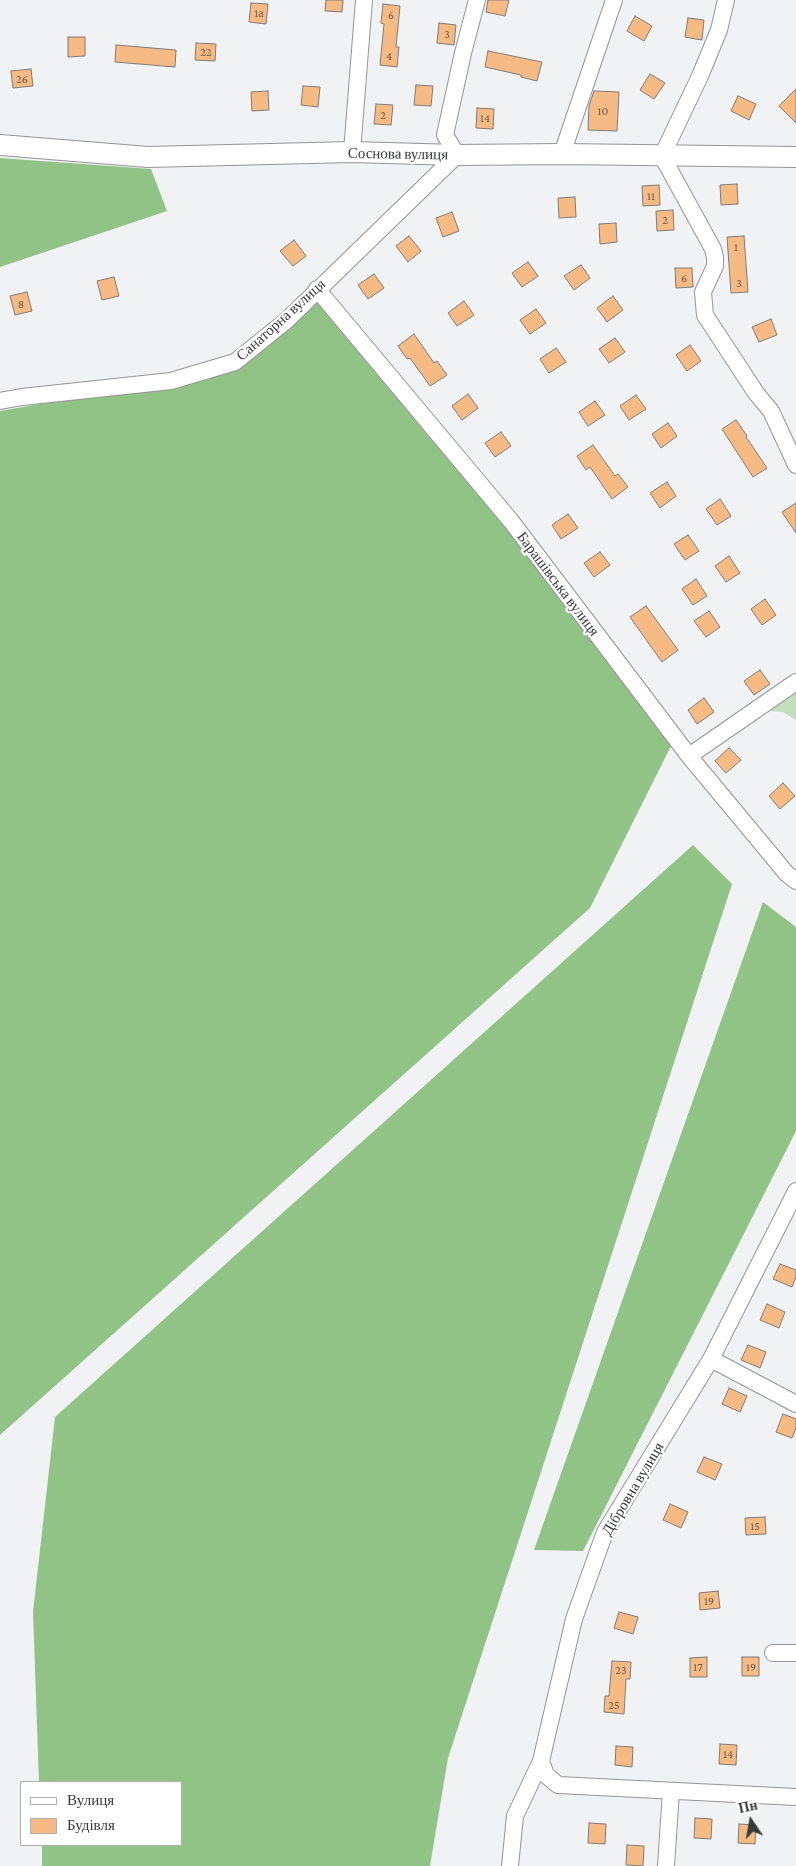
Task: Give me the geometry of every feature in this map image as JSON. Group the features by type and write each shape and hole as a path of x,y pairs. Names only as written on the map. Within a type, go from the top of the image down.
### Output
{"street":[{"path":"352,152 364,0"},
{"path":"457,155 445,135 463,52 477,0"},
{"path":"562,154 614,0"},
{"path":"726,0 719,30 700,76 662,156 713,248 715,266 704,292 705,315 756,393 771,411 796,465"},
{"name":"Соснова вулиця","path":"0,145 148,157 352,152 457,155 562,154 796,158"},
{"name":"Санаторна вулиця","path":"0,401 171,381 235,362 287,320 457,155"},
{"name":"Барашівська вулиця","path":"317,289 510,521 688,756 787,874 796,881"},
{"path":"688,756 796,682"},
{"name":"Дібровна вулиця","path":"510,1866 515,1816 541,1761 574,1618 605,1532 711,1359 796,1191"},
{"path":"711,1359 796,1404"},
{"path":"773,1653 796,1653"},
{"path":"541,1761 546,1775 558,1785 796,1797"},
{"path":"666,1866 671,1792"}],"green space":[{"path":"0,158 151,169 167,211 0,267"},
{"path":"317,289 675,738 590,908 0,1435 0,411 171,381 235,362"},
{"path":"796,682 796,720 783,712 756,710"},
{"path":"693,845 732,884 448,1758 430,1866 42,1866 42,1846 182,1846 182,1781 39,1781 33,1612 55,1417"},
{"path":"763,902 796,927 796,1131 583,1551 534,1550"}],"building":[{"path":"326,0 343,0 342,12 325,11"},
{"path":"488,0 509,0 505,16 486,12"},
{"path":"251,3 268,4 266,24 249,22"},
{"path":"383,4 400,6 396,47 399,47 397,67 380,65 384,24 381,23"},
{"path":"635,16 652,26 644,41 627,31"},
{"path":"688,18 704,20 702,40 685,37"},
{"path":"439,23 456,25 454,45 437,43"},
{"path":"68,37 85,37 85,56 68,57"},
{"path":"196,43 216,44 215,61 195,60"},
{"path":"116,45 176,50 175,67 115,62"},
{"path":"488,51 542,62 537,81 521,77 521,75 485,67"},
{"path":"31,69 33,86 13,88 11,71"},
{"path":"650,74 665,83 654,99 640,90"},
{"path":"416,85 433,86 431,106 414,105"},
{"path":"303,86 320,87 318,107 301,105"},
{"path":"796,89 796,123 779,106"},
{"path":"268,91 269,110 252,111 251,92"},
{"path":"594,91 619,92 617,131 588,130 589,106"},
{"path":"738,96 756,104 749,120 731,111"},
{"path":"376,104 393,105 391,125 374,124"},
{"path":"477,108 494,109 493,129 476,128"},
{"path":"737,184 738,204 721,205 720,185"},
{"path":"659,185 660,205 643,206 642,186"},
{"path":"575,197 576,217 559,218 558,198"},
{"path":"673,210 674,230 657,231 656,211"},
{"path":"452,212 459,231 443,237 436,218"},
{"path":"616,223 617,242 600,244 599,224"},
{"path":"409,236 421,251 408,262 396,246"},
{"path":"744,236 748,292 731,293 727,237"},
{"path":"294,240 306,256 293,266 280,251"},
{"path":"528,262 538,276 522,287 512,273"},
{"path":"581,265 590,278 574,290 564,276"},
{"path":"675,268 692,268 693,287 676,288"},
{"path":"374,274 384,288 368,299 358,285"},
{"path":"114,277 119,296 102,300 97,281"},
{"path":"27,292 32,311 15,315 10,296"},
{"path":"613,296 623,310 607,322 597,308"},
{"path":"464,301 474,315 457,326 448,313"},
{"path":"536,309 546,323 530,334 520,320"},
{"path":"771,319 777,335 759,342 752,327"},
{"path":"414,334 434,363 437,361 447,375 430,386 410,358 407,359 398,346"},
{"path":"615,338 625,352 609,363 599,349"},
{"path":"690,345 701,361 687,371 676,355"},
{"path":"556,348 566,362 549,373 540,359"},
{"path":"468,394 478,408 462,420 452,406"},
{"path":"636,395 646,409 629,420 620,406"},
{"path":"595,401 605,415 588,426 579,412"},
{"path":"736,420 767,468 753,477 722,429"},
{"path":"668,423 677,436 661,448 652,434"},
{"path":"501,432 511,446 495,457 485,443"},
{"path":"593,445 615,476 618,474 628,487 612,499 590,467 586,470 577,456"},
{"path":"667,482 676,496 660,508 650,493"},
{"path":"720,499 731,516 717,525 706,509"},
{"path":"796,503 796,533 782,512"},
{"path":"568,514 578,528 561,539 552,525"},
{"path":"688,535 699,551 685,560 674,544"},
{"path":"600,552 610,565 594,577 584,563"},
{"path":"729,556 740,573 726,582 715,566"},
{"path":"696,579 707,596 693,605 682,589"},
{"path":"765,599 776,615 762,625 751,609"},
{"path":"646,606 678,650 662,662 630,617"},
{"path":"709,611 720,627 706,637 694,621"},
{"path":"760,670 770,684 754,695 744,681"},
{"path":"704,698 714,712 697,724 688,710"},
{"path":"729,748 741,760 726,773 715,761"},
{"path":"783,783 795,796 780,809 769,796"},
{"path":"780,1264 796,1270 796,1277 792,1287 773,1279"},
{"path":"767,1304 785,1312 779,1328 760,1320"},
{"path":"748,1345 766,1352 760,1368 741,1360"},
{"path":"729,1388 747,1396 740,1412 722,1404"},
{"path":"783,1414 796,1419 796,1428 792,1438 776,1432"},
{"path":"704,1457 722,1464 715,1480 697,1472"},
{"path":"670,1504 688,1512 681,1528 663,1520"},
{"path":"765,1517 766,1534 746,1535 745,1518"},
{"path":"718,1591 720,1608 700,1610 699,1593"},
{"path":"619,1612 638,1617 633,1634 614,1628"},
{"path":"707,1657 707,1677 690,1677 690,1658"},
{"path":"742,1657 759,1657 759,1676 742,1676"},
{"path":"612,1661 631,1662 630,1679 626,1679 624,1714 604,1712 605,1696 609,1696"},
{"path":"720,1744 737,1745 736,1765 719,1764"},
{"path":"616,1746 633,1747 632,1767 615,1765"},
{"path":"695,1818 712,1819 711,1839 694,1838"},
{"path":"589,1823 606,1824 605,1844 588,1843"},
{"path":"739,1824 756,1825 755,1844 738,1843"},
{"path":"627,1845 644,1846 643,1866 626,1865"}]}
